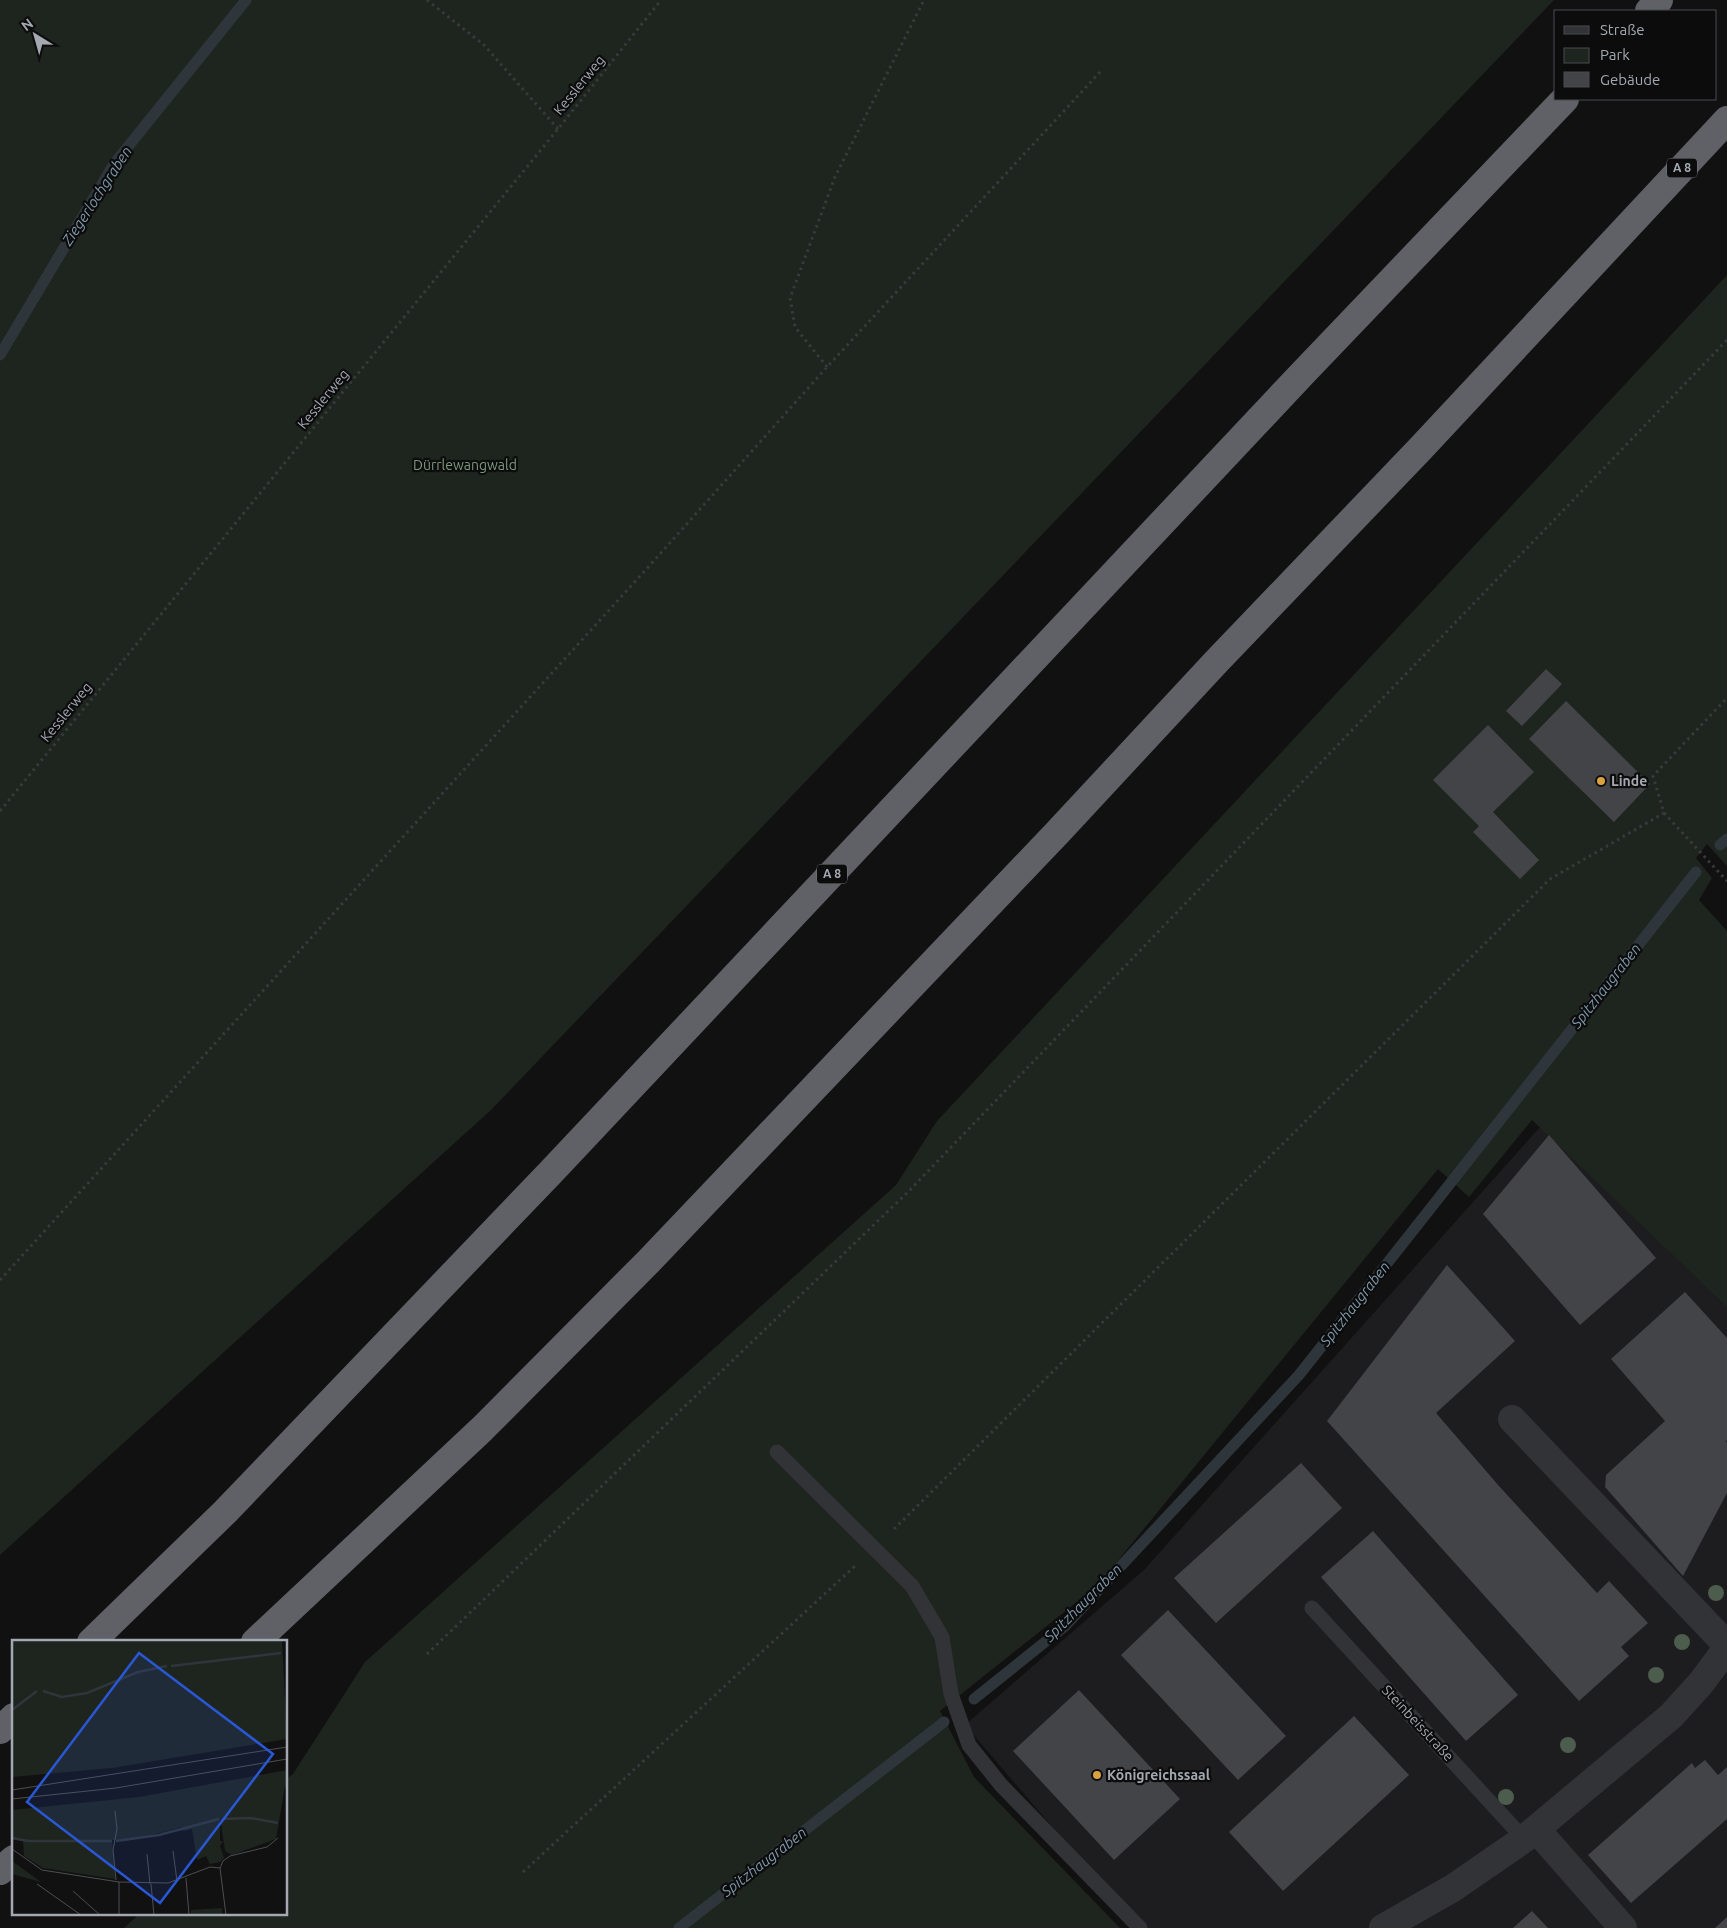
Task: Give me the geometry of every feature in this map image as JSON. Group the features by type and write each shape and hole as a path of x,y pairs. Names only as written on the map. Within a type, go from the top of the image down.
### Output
{"highway":[{"path":"1650,10 1659,0"},
{"name":"A 8","path":"93,1640 231,1505 544,1180 1302,374 1564,100"},
{"name":"A 8","path":"258,1640 482,1429 648,1262 1421,448 1727,120"},
{"path":"0,1730 12,1719"},
{"path":"0,1871 12,1861"}],"street":[{"path":"1383,1928 1453,1888 1530,1834 1671,1716 1701,1683 1727,1646 1512,1419"},
{"path":"1530,1834 1623,1928"}],"lane":[{"path":"777,1452 912,1586 942,1636 951,1694 970,1745 1001,1785 1140,1928"},
{"name":"Steinbeisstraße","path":"1312,1608 1530,1834"}],"path":[{"path":"427,0 484,45 558,129"},
{"name":"Kesslerweg","path":"0,811 558,129 661,0"},
{"path":"828,367 795,327 790,298 835,177 924,0"},
{"path":"0,1280 828,367 1100,72"},
{"path":"427,1654 908,1192 1727,340"},
{"path":"1727,698 1653,776 1664,813 1727,881"},
{"path":"522,1872 873,1549 1550,879 1664,813"}],"shaded area":[{"path":"1650,1004 1727,1095 1727,1928 1139,1928 965,1725 1144,1570"}],"green space":[{"name":"Dürrlewangwald","path":"0,0 1554,0 491,1110 0,1555"},
{"path":"1727,275 1727,866 1707,844 1696,858 1712,878 1699,900 1727,931 1727,1307 1532,1120 1469,1197 1438,1169 1098,1585 940,1711 974,1777 1120,1928 124,1928 137,1916 288,1916 288,1778 293,1774 365,1662 896,1185 937,1121"}],"building":[{"path":"1546,669 1562,684 1522,726 1506,711"},
{"path":"1566,701 1650,784 1614,822 1529,739"},
{"path":"1488,725 1534,772 1493,812 1539,860 1520,879 1473,832 1479,826 1433,780"},
{"path":"1549,1135 1656,1258 1580,1325 1483,1214"},
{"path":"1447,1265 1515,1341 1436,1413 1499,1486 1597,1593 1609,1581 1648,1623 1621,1647 1629,1656 1579,1701 1327,1421"},
{"path":"1685,1292 1727,1338 1727,1493 1683,1576 1605,1487 1606,1475 1665,1421 1611,1359"},
{"path":"1301,1463 1342,1508 1216,1623 1174,1578"},
{"path":"1373,1531 1518,1695 1466,1741 1321,1577"},
{"path":"1168,1610 1286,1736 1238,1780 1121,1655"},
{"name":"Königreichssaal","path":"1079,1690 1180,1799 1114,1860 1013,1751"},
{"path":"1354,1716 1409,1775 1283,1891 1229,1832"},
{"path":"1705,1760 1718,1775 1727,1767 1727,1819 1631,1903 1588,1855 1692,1763 1695,1768"},
{"path":"1532,1911 1548,1928 1513,1928"},
{"path":"1727,1917 1727,1928 1715,1928"}],"waterway":[{"name":"Ziegerlochgraben","path":"0,355 114,164 246,0"},
{"name":"Spitzhaugraben","path":"1720,845 1727,839"},
{"name":"Spitzhaugraben","path":"974,1699 1065,1626 1299,1375 1696,872"},
{"name":"Spitzhaugraben","path":"679,1928 944,1722"}],"place":[{"name":"Linde","path":"1601,781"},
{"name":"Königreichssaal","path":"1097,1775"}]}
